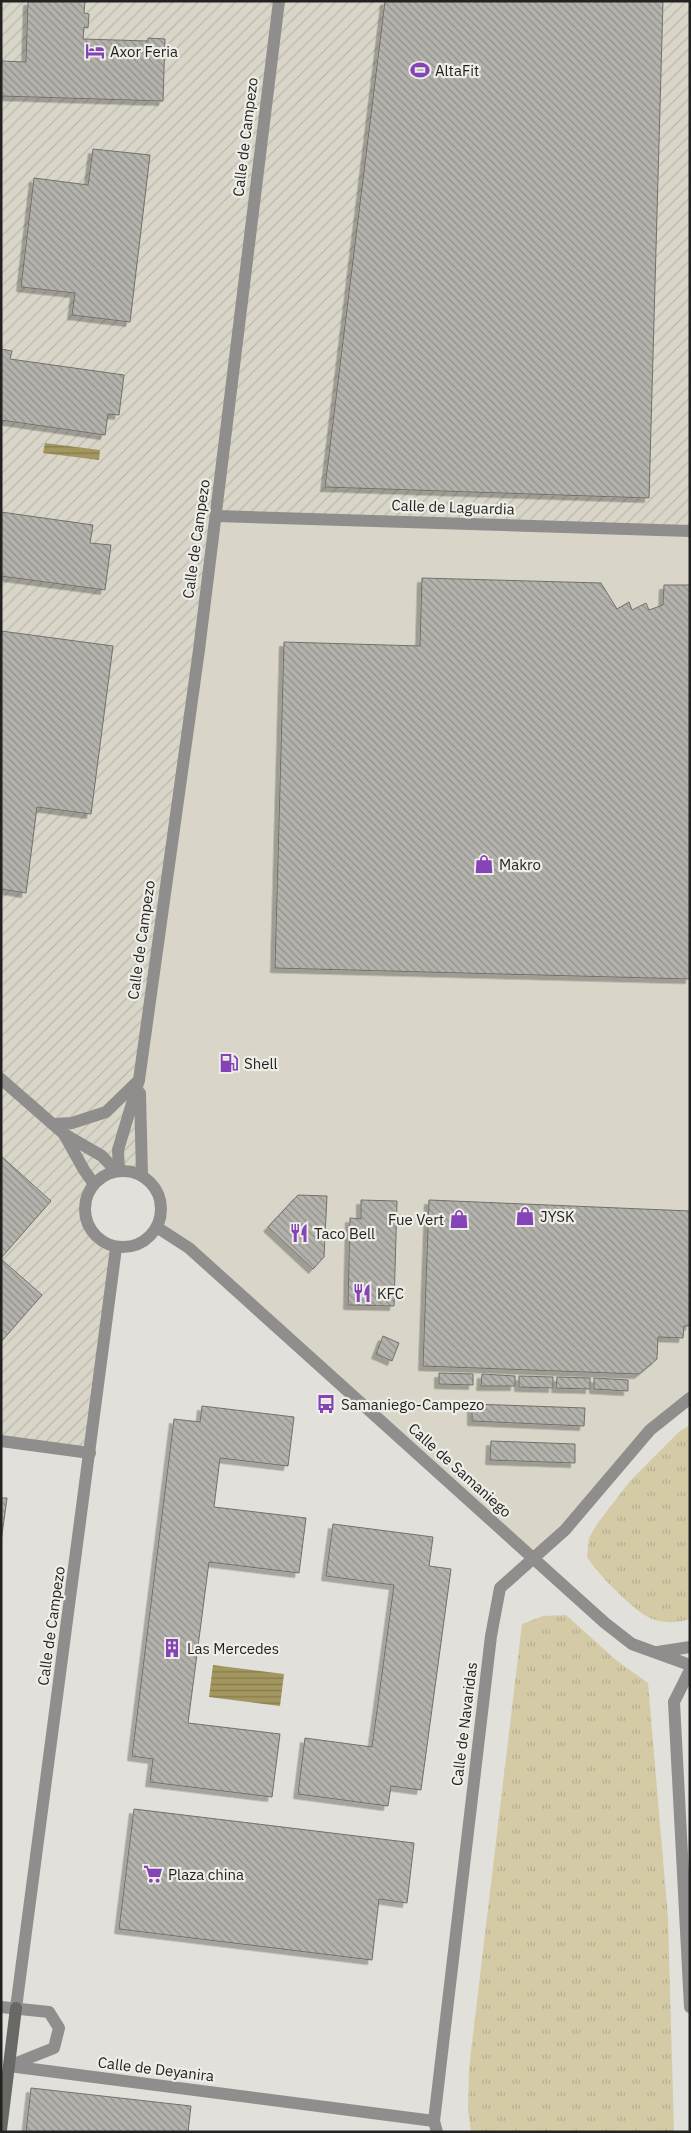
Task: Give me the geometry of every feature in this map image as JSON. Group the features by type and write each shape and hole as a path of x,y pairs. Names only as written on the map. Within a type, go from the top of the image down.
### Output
{"main road":[{"path":"1,2130 16,2008"}],"street":[{"name":"Calle de Campezo","path":"118,1171 118,1150 139,1080 216,516 278,1"},
{"name":"Calle de Laguardia","path":"216,516 690,531"},
{"path":"1,1079 64,1134 102,1156 118,1171"},
{"name":"Calle de Campezo","path":"139,1080 142,1176"},
{"path":"53,1124 72,1123 106,1112 139,1080"},
{"path":"64,1134 94,1184"},
{"path":"118,1171 131,1171 142,1176 151,1182 160,1196 162,1210 158,1228 150,1238 137,1246 116,1248 104,1243 89,1227 85,1213 87,1195 94,1184 105,1176 118,1171"},
{"name":"Calle de Samaniego","path":"158,1228 196,1254 532,1559 632,1644 690,1665"},
{"name":"Calle de Campezo","path":"16,2008 116,1248"},
{"name":"Calle de Navaridas","path":"436,2126 491,1636 500,1588 565,1530 650,1430 690,1398"},
{"path":"1,1441 90,1453"},
{"path":"653,1652 690,1647"},
{"path":"690,1670 674,1702 690,2007"},
{"path":"1,2007 49,2012 59,2028 54,2048 9,2066"},
{"name":"Calle de Deyanira","path":"9,2066 436,2126"}],"shaded area":[{"path":"1,1 690,1 690,531 216,516 139,1080 142,1175 131,1171 119,1171 105,1176 94,1184 87,1195 85,1213 89,1227 94,1235 104,1243 116,1248 90,1453 1,1441"},
{"path":"45,443 100,450 99,460 43,453"},
{"path":"216,516 690,531 690,1398 532,1559 158,1228 162,1210 160,1196 151,1182 142,1176 139,1080"},
{"path":"213,1665 284,1674 280,1706 209,1697"}],"green space":[{"path":"690,1425 690,1619 664,1622 648,1617 641,1612 615,1590 598,1572 587,1557 589,1538 597,1524 630,1481 680,1431"},
{"path":"566,1615 616,1660 648,1683 668,1918 674,2132 471,2132 468,2111 469,2068 522,1624 543,1616"}],"building":[{"name":"Axor Feria","path":"28,1 85,1 84,13 89,14 88,28 84,27 83,39 148,41 148,38 165,39 163,101 1,96 1,61 26,62"},
{"path":"385,1 663,1 649,498 325,487"},
{"path":"93,149 150,155 130,322 72,315 75,293 21,287 34,178 88,185"},
{"path":"1,349 12,351 10,359 124,375 119,415 108,414 105,435 1,420"},
{"path":"1,512 93,525 90,543 111,545 105,590 1,576"},
{"name":"Makro","path":"422,578 601,583 617,609 629,602 632,610 646,603 649,610 663,605 664,585 690,585 690,979 275,968 284,642 420,646"},
{"path":"1,631 113,646 91,814 37,807 26,893 1,889"},
{"path":"1,1156 51,1201 1,1258"},
{"name":"Taco Bell","path":"298,1195 327,1196 324,1257 313,1269 268,1227"},
{"path":"361,1200 397,1201 394,1306 348,1305 350,1218 361,1219"},
{"path":"429,1200 690,1211 690,1326 684,1326 683,1338 658,1337 657,1359 639,1374 423,1366"},
{"path":"1,1259 42,1295 1,1342"},
{"path":"383,1336 399,1343 392,1361 376,1354"},
{"path":"439,1373 473,1374 473,1385 439,1384"},
{"path":"482,1374 515,1376 515,1386 481,1386"},
{"path":"519,1376 553,1377 553,1388 519,1387"},
{"path":"557,1377 590,1378 590,1389 556,1388"},
{"path":"594,1378 628,1380 628,1391 594,1389"},
{"path":"472,1404 585,1408 584,1426 472,1421"},
{"name":"Las Mercedes","path":"202,1406 294,1417 288,1466 220,1458 214,1507 306,1518 299,1573 209,1562 188,1723 280,1734 272,1797 150,1782 153,1759 132,1756 174,1419 200,1422"},
{"path":"491,1441 575,1444 575,1463 490,1460"},
{"path":"1,1498 7,1498 1,1542"},
{"path":"333,1524 433,1537 429,1566 451,1569 421,1790 391,1786 388,1806 298,1794 305,1738 372,1747 394,1585 326,1576"},
{"path":"134,1809 414,1843 407,1903 379,1899 372,1960 119,1929"},
{"path":"31,2088 191,2106 188,2132 26,2132"}],"place":[{"name":"Axor Feria","path":"95,51"},
{"name":"AltaFit","path":"420,70"},
{"name":"Makro","path":"484,864"},
{"name":"Shell","path":"229,1063"},
{"name":"JYSK","path":"525,1216"},
{"name":"Fue Vert","path":"459,1219"},
{"name":"Taco Bell","path":"299,1233"},
{"name":"KFC","path":"362,1293"},
{"name":"Samaniego-Campezo","path":"326,1404"},
{"name":"Las Mercedes","path":"172,1648"},
{"name":"Plaza china","path":"153,1874"}]}
